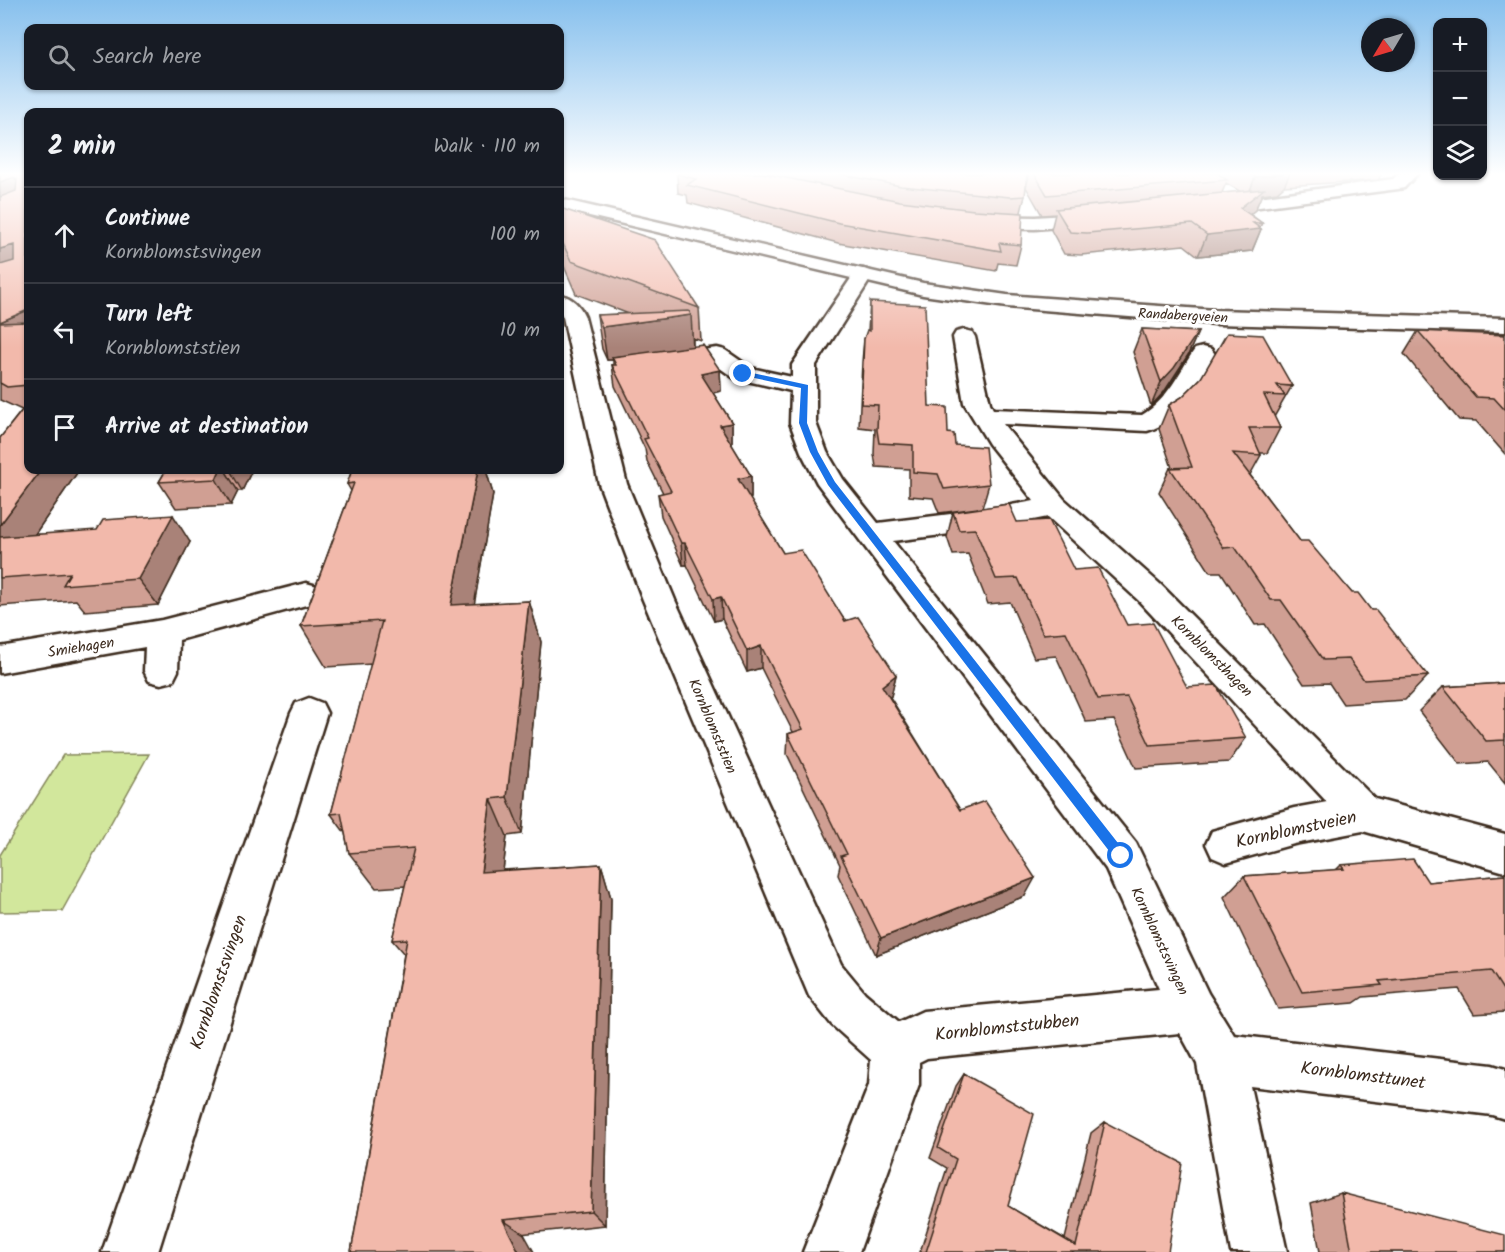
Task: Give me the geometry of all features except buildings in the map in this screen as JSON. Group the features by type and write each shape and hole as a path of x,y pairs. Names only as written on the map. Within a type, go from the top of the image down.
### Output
{"street":[{"name":"Randabergveien","path":"681,231 923,289 1058,306 1216,317 1505,325"},
{"name":"Randabergveien","path":"703,231 732,243"},
{"name":"Randabergveien","path":"863,275 1009,293 1125,300 1368,309 1505,308"},
{"name":"Kornblomstsvingen","path":"863,275 804,365 803,423 814,452 831,483 1121,856 1192,1009 1220,1058 1259,1252"},
{"name":"Kornblomststien","path":"564,304 571,310 597,371 613,484 659,600 825,980 840,1003 862,1024 895,1049"},
{"name":"Kornblomsthagen","path":"963,337 977,403 998,438 1054,506 1149,592 1363,813"},
{"path":"984,416 1147,423 1158,418 1167,408 1196,368 1203,354"},
{"path":"638,365 717,355 743,374 805,387"},
{"path":"872,534 983,520 1054,506"},
{"name":"Smiehagen","path":"0,660 162,632 306,594"},
{"path":"161,671 162,632"},
{"name":"Kornblomstsvingen","path":"130,1252 309,713"},
{"name":"Kornblomstveien","path":"1226,843 1294,826 1363,813 1505,853"},
{"name":"Kornblomststubben","path":"895,1049 923,1035 1192,1009"},
{"path":"831,1252 894,1085 895,1049"},
{"name":"Kornblomsttunet","path":"1220,1058 1492,1090 1505,1094"}],"green space":[{"path":"149,754 62,911 0,912 0,855 63,755"}],"route":[{"path":"743,374 805,387 803,423 814,452 831,483 1121,856"}]}
